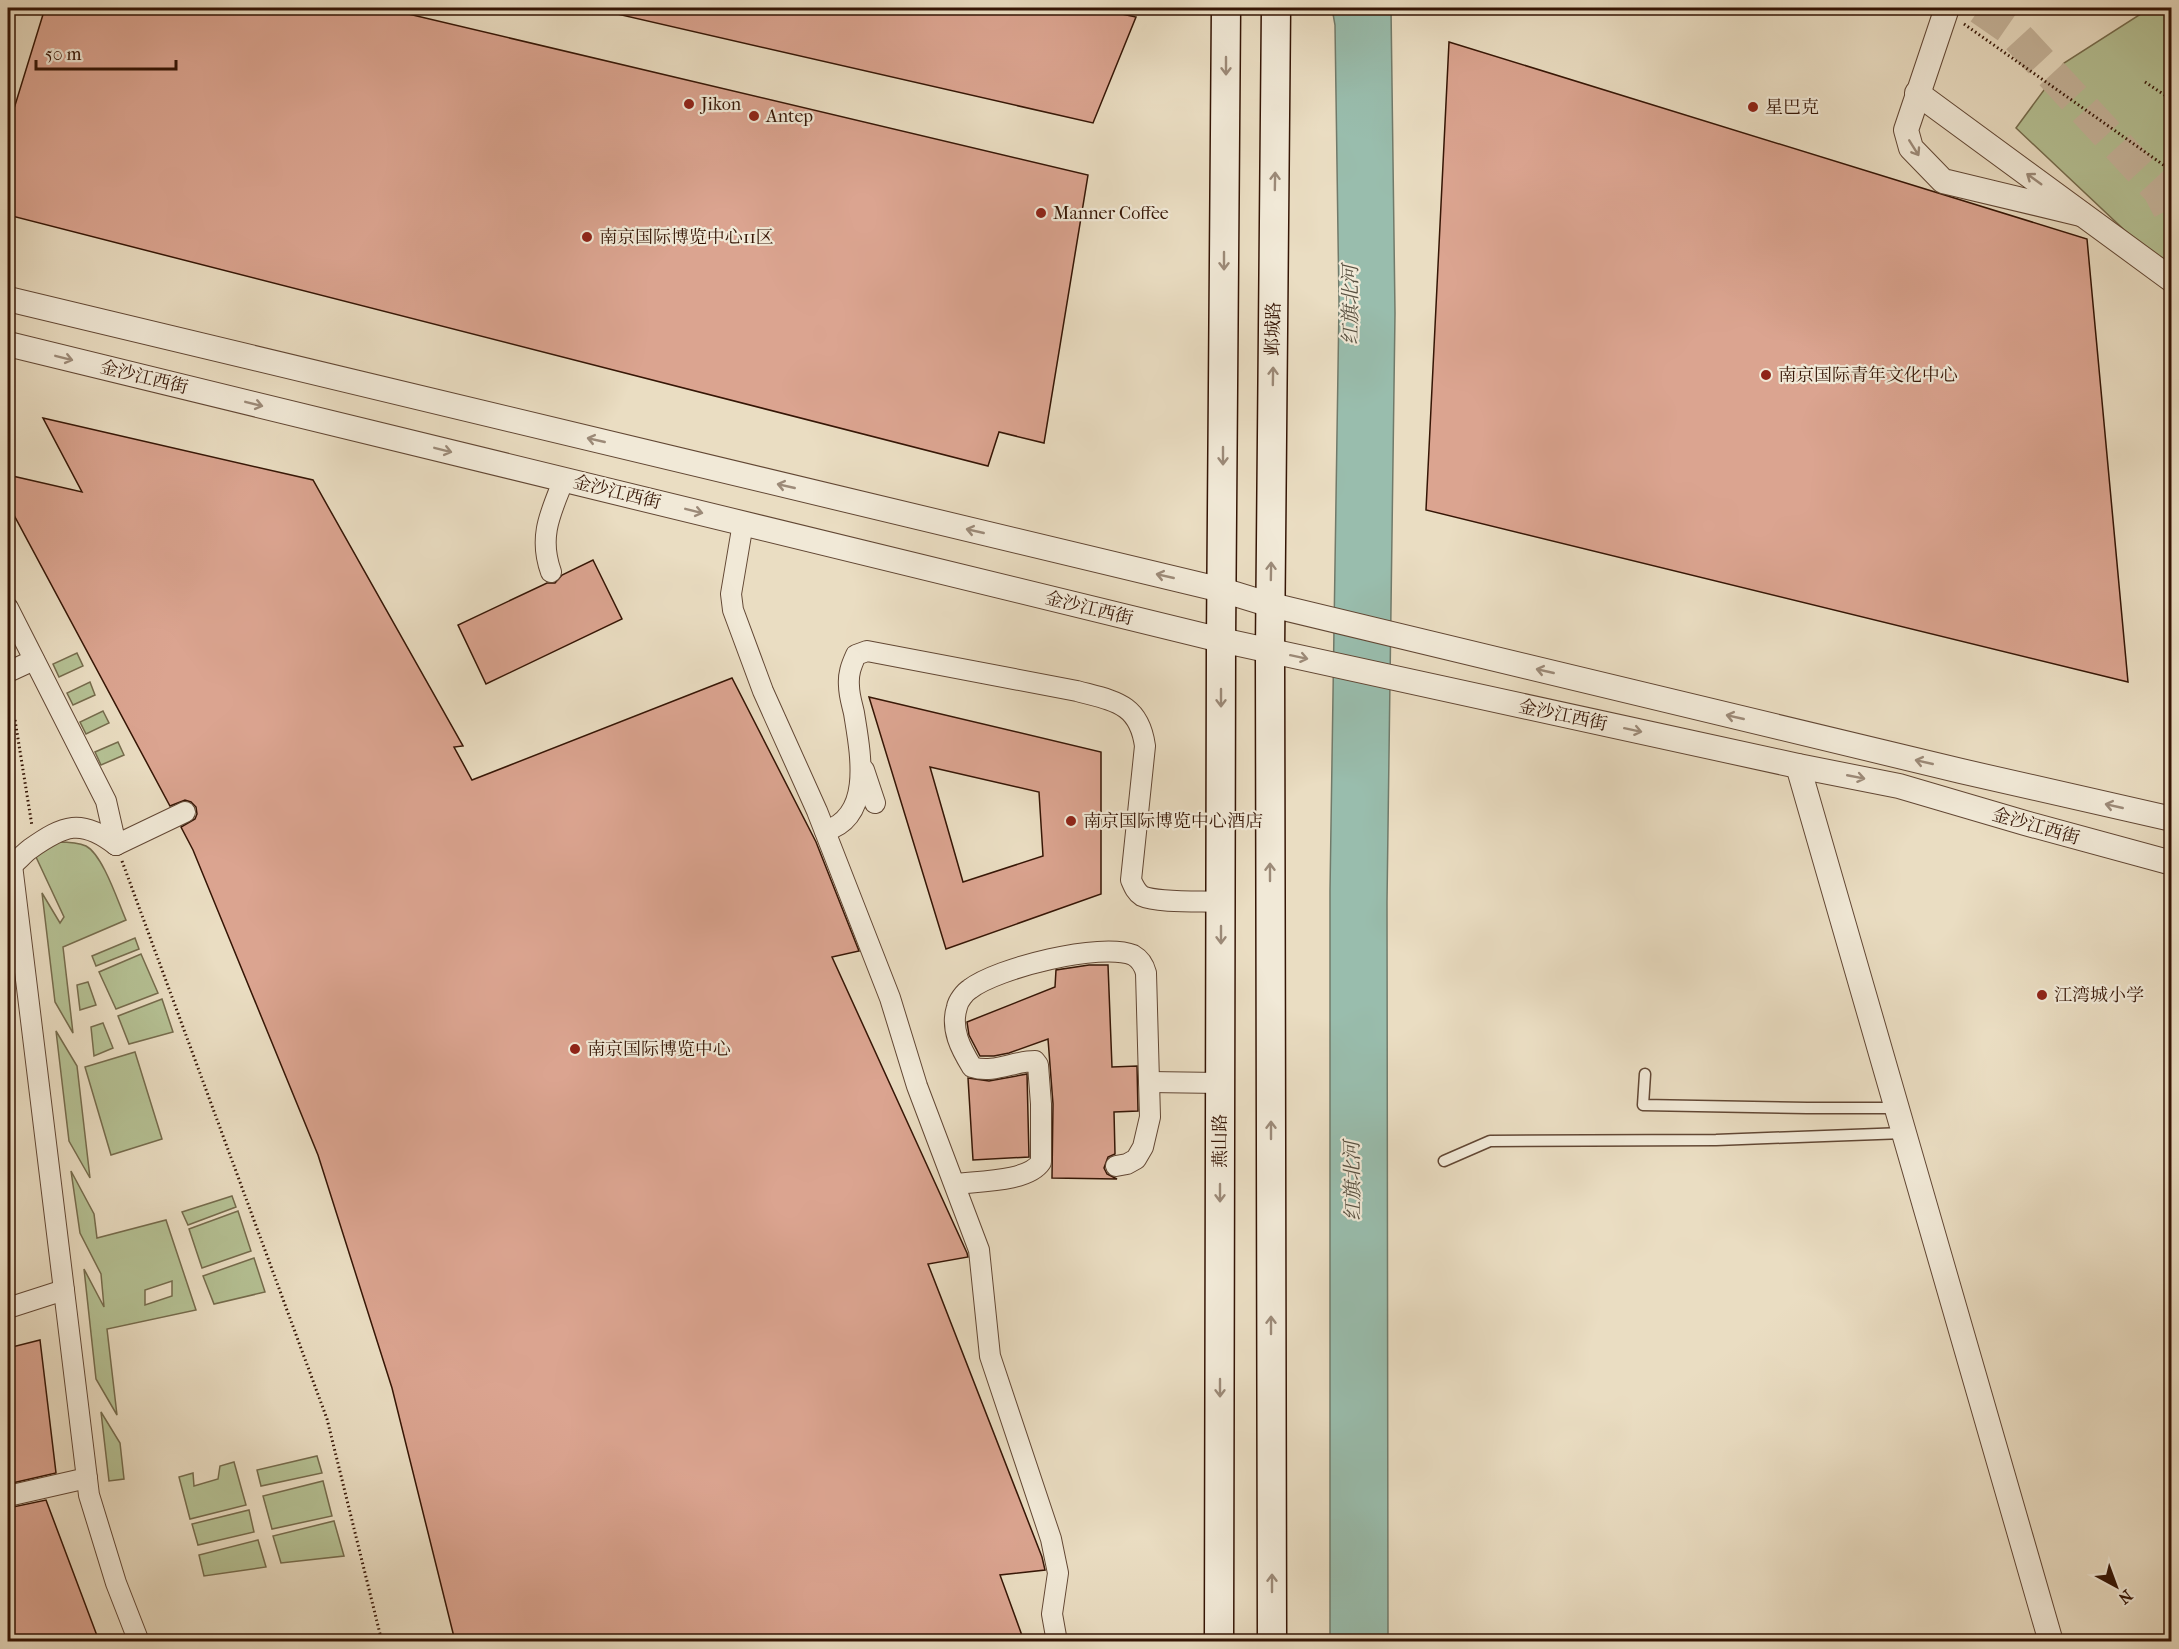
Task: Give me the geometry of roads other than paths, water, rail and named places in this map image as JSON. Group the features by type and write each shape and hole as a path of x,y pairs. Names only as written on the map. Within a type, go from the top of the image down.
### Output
{"main road":[{"path":"1221,640 1226,8"},
{"name":"邺城路","path":"1270,651 1276,8"},
{"name":"燕山路","path":"1219,1641 1221,640"},
{"path":"1270,651 1272,1641"}],"street":[{"path":"1946,9 1906,130 1911,148 1943,181 2081,214"},
{"path":"1917,93 2172,279"},
{"name":"金沙江西街","path":"8,299 1222,590 1271,605 2172,819"},
{"name":"金沙江西街","path":"8,344 1221,640 1899,786 2172,863"},
{"path":"551,572 545,555 546,526 564,479"},
{"path":"742,523 731,594 733,610 763,691 825,831 890,998 917,1086 980,1250 990,1356 1051,1539 1058,1573 1052,1614 1057,1641"},
{"path":"8,608 106,801 116,845"},
{"path":"875,803 860,759 849,688 849,669 856,655 867,651 1077,691 1107,699 1137,718 1145,746 1131,880 1135,890 1152,899 1221,902"},
{"path":"8,672 34,660"},
{"path":"825,831 840,825 849,816 859,793 860,759"},
{"path":"1798,766 2051,1641"},
{"path":"116,845 185,812"},
{"path":"116,845 98,832 76,826 55,833 10,866 89,1495 116,1583 139,1641"},
{"path":"955,1184 1020,1176 1031,1172 1041,1162 1041,1095 1038,1065 1035,1061 1028,1061 1004,1068 982,1070 972,1067 960,1047 954,1023 957,1005 969,989 995,976 1048,959 1097,951 1122,952 1135,956 1146,973 1150,1117 1143,1147 1136,1159 1116,1166"},
{"path":"1149,1082 1220,1083"},
{"path":"8,1308 64,1290"},
{"path":"8,1496 87,1478"}],"lane":[{"path":"1645,1074 1642,1105 1897,1108"},
{"path":"1444,1161 1490,1141 1716,1140 1904,1133"}],"water":[{"name":"红旗北河","path":"1332,8 1391,8 1395,313 1387,902 1388,1641 1330,1642 1330,891 1339,304 1335,25"}],"tunnel":[{"path":"1980,8 2009,28 2159,190 2172,215"}],"place":[{"name":"Jikon","path":"689,104"},
{"name":"星巴克","path":"1753,107"},
{"name":"Antep","path":"754,116"},
{"name":"Manner Coffee","path":"1041,213"},
{"name":"南京国际博览中心11区","path":"587,237"},
{"name":"南京国际青年文化中心","path":"1766,375"},
{"name":"南京国际博览中心酒店","path":"1071,821"},
{"name":"江湾城小学","path":"2042,995"},
{"name":"南京国际博览中心","path":"575,1049"}]}
